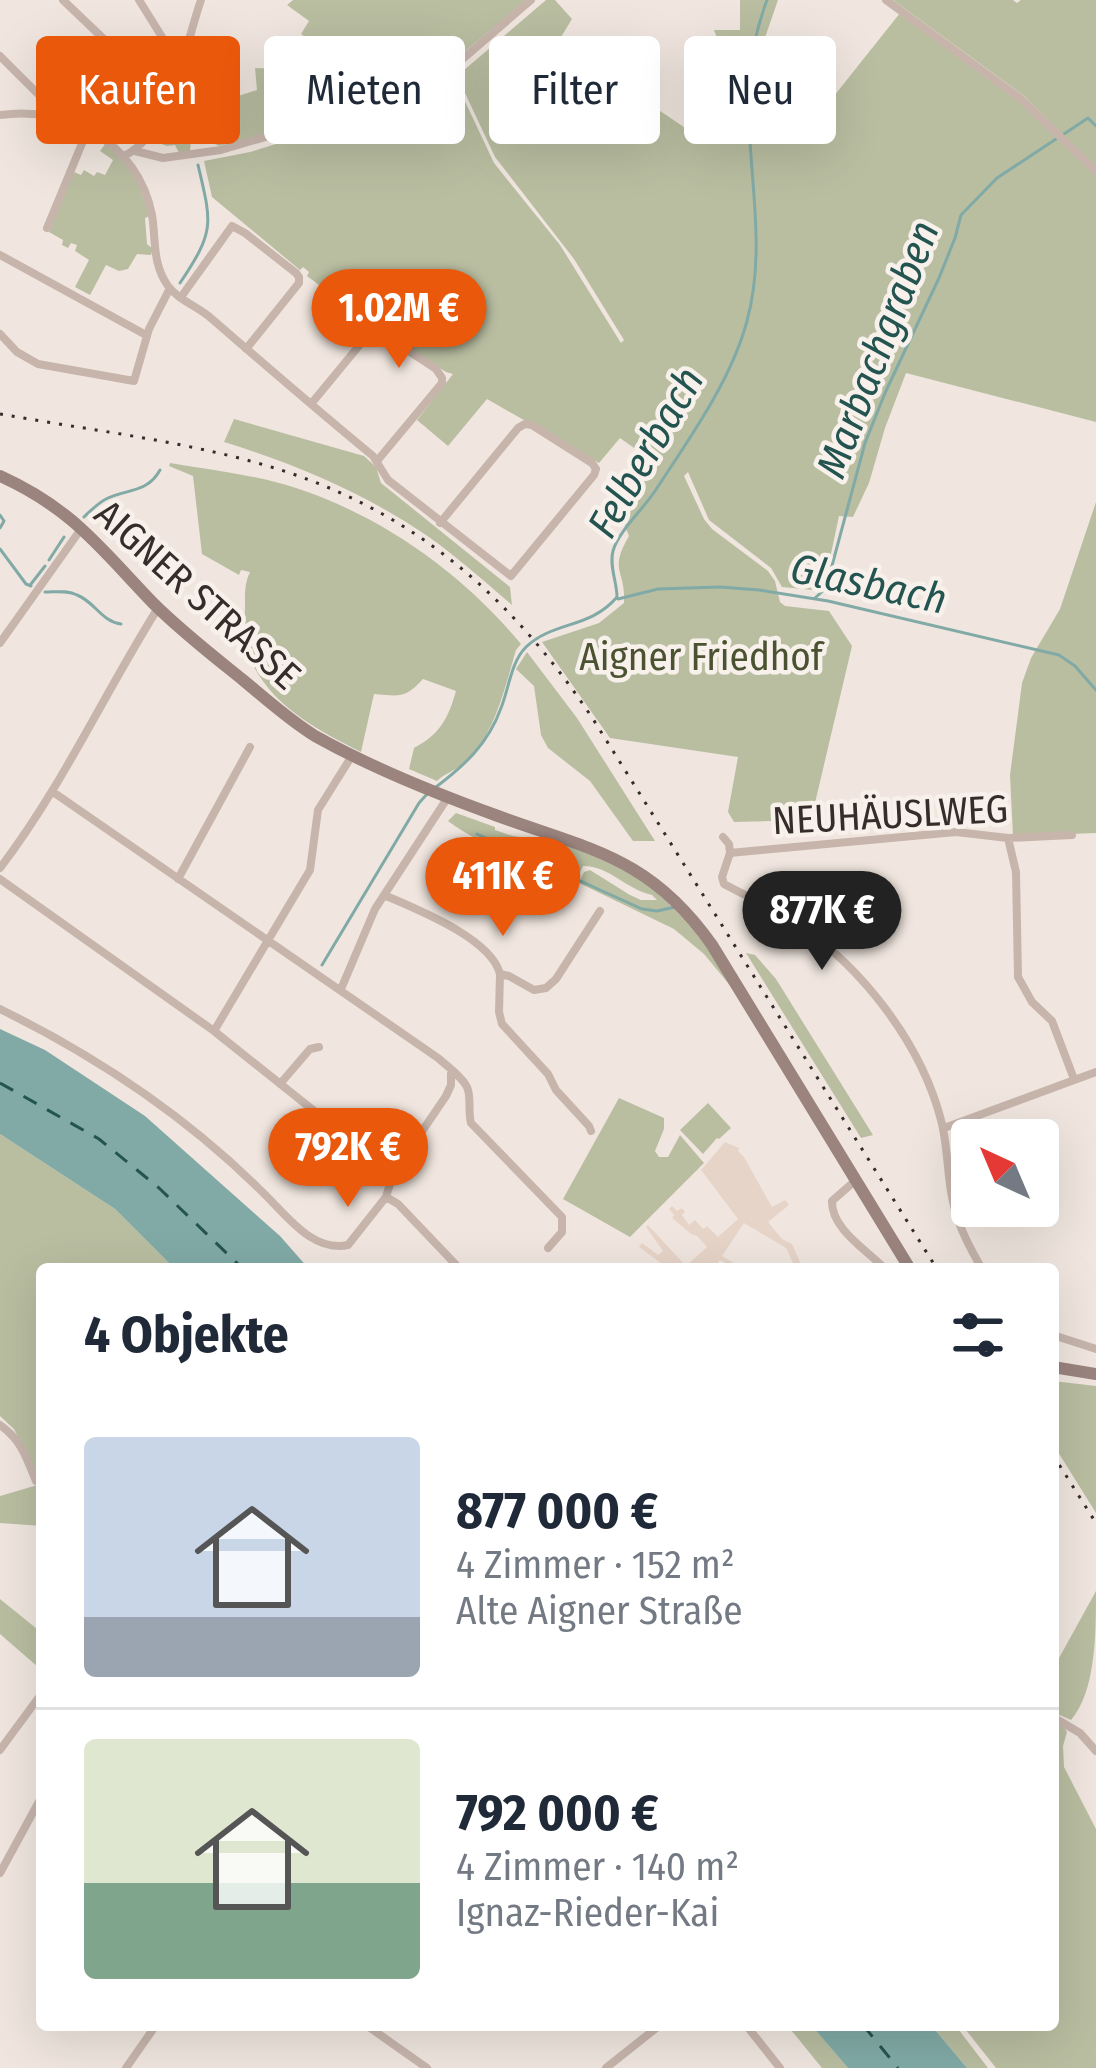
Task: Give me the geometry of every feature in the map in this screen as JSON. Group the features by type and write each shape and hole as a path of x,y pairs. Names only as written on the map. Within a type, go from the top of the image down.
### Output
{"main road":[{"name":"AIGNER STRASSE","path":"0,476 82,527 158,608 311,733 437,792 589,846 656,885 712,944 906,1263"},
{"path":"1059,1368 1096,1374"}],"street":[{"path":"63,0 101,36"},
{"path":"139,0 161,36"},
{"path":"189,36 201,0"},
{"path":"135,151 169,158 221,150 394,99 444,75 531,0"},
{"path":"886,0 1009,89 1096,171"},
{"path":"0,56 36,92"},
{"path":"0,115 36,114"},
{"path":"47,228 82,144"},
{"path":"111,144 139,177 148,200 156,260 170,288 208,315 377,461 388,479 440,523 511,576 596,469 532,424 525,424 440,523"},
{"path":"124,156 141,144"},
{"path":"182,297 234,225 296,273 299,283 246,349"},
{"path":"0,255 146,335"},
{"path":"0,334 38,364 134,381 146,335 170,288"},
{"path":"311,404 372,330 436,369 442,383 377,461"},
{"path":"0,643 82,527"},
{"path":"0,868 53,792 158,608"},
{"path":"178,879 250,747"},
{"path":"214,1031 310,870 318,810 353,754"},
{"path":"53,792 438,1058 466,1083 471,1123 559,1212 562,1232 548,1248"},
{"path":"340,989 437,792"},
{"name":"NEUHÄUSLWEG","path":"722,837 730,853 956,832 1008,838 1072,835"},
{"path":"1008,838 1016,872 1018,977 1032,1002 1052,1021 1074,1079"},
{"path":"730,853 724,884 812,935 884,1008 928,1083 944,1128 953,1205 979,1263"},
{"path":"0,879 214,1031 393,1174"},
{"path":"384,895 465,935 494,961 500,974 502,1024 591,1131"},
{"path":"500,974 527,989 546,988 600,911"},
{"path":"0,1009 104,1067 156,1103 218,1152 299,1228 334,1246 348,1244 386,1197 393,1174 446,1096 451,1073"},
{"path":"280,1084 310,1049 319,1047"},
{"path":"944,1128 1096,1072"},
{"path":"856,1180 832,1201 832,1214 879,1263"},
{"path":"386,1197 454,1263"},
{"path":"1059,1337 1096,1349"},
{"path":"0,1425 23,1449 36,1481"},
{"path":"0,1750 36,1701"},
{"path":"1059,1720 1080,1732 1096,1751"},
{"path":"0,1873 36,1807"},
{"path":"126,2068 152,2031"},
{"path":"375,2031 427,2068"},
{"path":"606,2068 652,2031"},
{"path":"750,2031 776,2067"}],"green space":[{"path":"293,0 526,0 465,51 465,36 304,36 309,21 287,5"},
{"path":"546,0 555,0 572,19 562,36 504,36"},
{"path":"740,0 778,0 766,36 716,36 714,30 740,30"},
{"name":"Aigner Friedhof","path":"893,0 1096,0 1096,422 906,373 869,483 853,517 839,516 825,582 813,590 782,587 771,568 709,520 688,472 684,476 704,519 768,571 780,602 829,611 852,646 811,820 734,822 728,812 738,757 610,738 542,642 599,623 624,603 619,564 629,536 617,507 651,460 620,438 599,463 487,399 448,446 417,420 453,374 371,324 212,197 204,161 276,144 465,144 465,101 494,163 560,245 621,343 624,340 574,259 495,157 465,93 465,69 489,49 489,144 660,144 660,111 684,127 684,144 836,144 836,93 900,13 1057,129 1024,96"},
{"path":"255,68 264,68 264,136 240,141 240,95 257,90"},
{"path":"107,144 135,175 150,216 145,218 147,244 153,249 151,255 137,254 128,269 106,265 90,295 75,287 89,260 75,251 77,245 71,243 68,248 49,232 74,172 105,175 113,160 100,151"},
{"path":"161,144 191,144 190,151 179,153 175,145"},
{"path":"234,419 364,456 376,467 381,483 510,587 512,605 437,543 378,506 303,470 224,442"},
{"path":"170,463 265,480 329,500 391,532 474,594 521,644 490,728 472,755 437,781 409,769 414,748 442,725 456,691 423,679 401,695 374,694 361,752 288,708 260,677 243,637 250,572 241,570 239,575 202,554 193,476"},
{"path":"1096,502 1096,833 1013,836 1010,775 1022,683 1060,609"},
{"path":"527,652 577,718 655,841 633,841 590,781 548,748 541,735 534,686 516,669"},
{"path":"456,813 510,835 579,848 634,875 699,937 733,989 704,954 674,929 579,883 590,870 641,900 657,900 652,895 593,867 583,866 574,883 463,831 448,821"},
{"path":"746,953 755,955 776,979 873,1135 861,1138"},
{"path":"619,1098 664,1118 655,1151 659,1157 668,1157 680,1135 704,1163 630,1237 563,1199"},
{"path":"708,1103 731,1128 703,1154 680,1130"},
{"path":"0,1134 115,1209 169,1263 36,1263 36,1474 14,1429 0,1416"},
{"path":"1059,1382 1096,1386 1096,1513 1059,1454"},
{"path":"36,1485 36,1526 0,1523 0,1496"},
{"path":"1096,1591 1090,1678 1071,1720 1059,1715 1059,1658"},
{"path":"0,1599 36,1628 36,1665 0,1634"},
{"path":"1059,1722 1067,1732 1064,1767 1096,1829 1096,2068 996,2068 967,2031 1059,2031"},
{"path":"792,2031 816,2031 848,2068 822,2068"},
{"path":"936,2031 960,2031 988,2068 967,2068"}],"shaded area":[{"path":"725,1142 739,1148 772,1207 785,1200 789,1205 768,1222 792,1244 800,1263 793,1263 786,1248 744,1223 722,1256 734,1263 689,1263 707,1247 672,1218 672,1206 677,1211 682,1208 689,1225 695,1220 718,1237 738,1219 701,1170"},
{"path":"648,1225 683,1263 661,1263 639,1247 642,1243 658,1255 663,1251"}],"water":[{"path":"0,1029 45,1050 145,1116 280,1236 304,1263 169,1263 115,1209 0,1134"},
{"path":"816,2031 936,2031 967,2068 848,2068"}],"waterway":[{"name":"Felberbach","path":"436,787 482,743 526,647 595,615 617,597 612,562 616,544 681,451 731,366 747,321 756,263 749,90 754,45 767,0"},
{"name":"Marbachgraben","path":"1064,134 1088,118 1096,126"},
{"name":"Marbachgraben","path":"815,598 826,588 865,443 939,278 961,215 997,178 1056,139"},
{"path":"180,283 200,251 207,227 198,165"},
{"path":"84,517 105,500 144,486 160,470"},
{"path":"0,515 4,521 0,528"},
{"path":"49,560 64,537"},
{"path":"0,549 31,586"},
{"path":"31,584 45,566"},
{"name":"Glasbach","path":"618,599 658,589 720,587 828,601 1059,655 1096,690"},
{"path":"45,592 73,593 121,624"},
{"name":"Felberbach","path":"322,965 428,793"},
{"path":"477,834 642,909 675,907"}],"ferry route":[{"path":"0,1083 99,1139 159,1188 237,1263"},
{"path":"868,2031 898,2068"}],"railway":[{"path":"0,414 181,445 287,472 381,513 423,539 497,601 531,637 593,719 933,1263"},
{"path":"1059,1464 1096,1523"}]}
